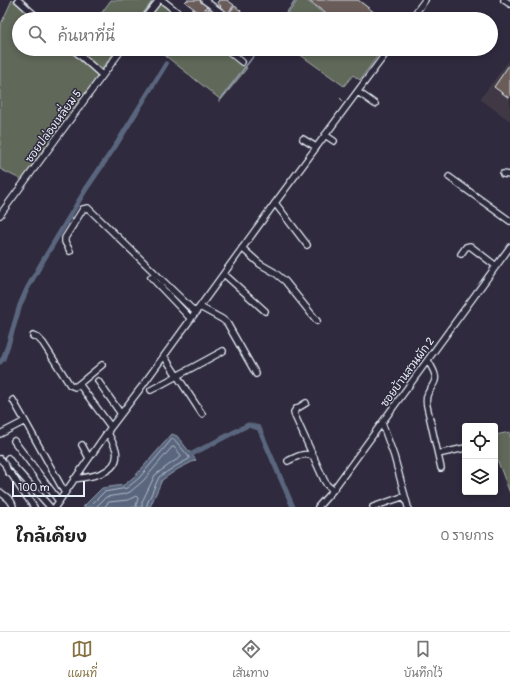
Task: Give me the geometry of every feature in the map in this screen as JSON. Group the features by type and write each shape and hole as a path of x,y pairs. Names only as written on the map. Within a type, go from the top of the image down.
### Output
{"street":[{"path":"18,0 31,12"},
{"path":"150,12 160,0 176,12"},
{"path":"204,0 220,12"},
{"path":"416,12 425,0"},
{"path":"81,56 102,75"},
{"name":"ซอยปล่องเหลี่ยม 5","path":"0,215 117,56"},
{"path":"235,56 242,62"},
{"path":"54,507 111,427 384,56"},
{"path":"358,92 375,104"},
{"path":"325,135 334,141"},
{"path":"303,139 316,147"},
{"path":"503,174 510,176"},
{"path":"449,177 510,221"},
{"path":"275,203 307,245"},
{"path":"70,251 66,244 65,238 83,209 88,208 196,313"},
{"path":"461,254 466,247 470,246 496,266"},
{"name":"ซอยบ้านสวนผัก 2","path":"318,507 333,490 510,247"},
{"path":"242,248 260,264 274,272 285,281 317,321"},
{"path":"224,274 265,311"},
{"path":"151,277 191,319"},
{"path":"200,307 227,323 256,374"},
{"path":"33,336 38,338 42,343 70,385 75,387 102,365"},
{"path":"151,390 223,352"},
{"path":"164,356 202,414"},
{"path":"428,360 435,374 435,379 428,393 426,406 441,468"},
{"path":"98,381 121,414"},
{"path":"79,384 111,427"},
{"path":"13,400 65,493"},
{"path":"306,403 296,409 294,412 295,416 324,480 333,490"},
{"path":"0,434 25,420"},
{"path":"382,423 408,507"},
{"path":"74,479 98,474 106,471 112,466 116,459 116,449 108,432"},
{"path":"14,441 59,501"},
{"path":"82,445 89,458"},
{"path":"438,454 462,449"},
{"path":"288,461 306,454 310,454 314,457"},
{"path":"8,458 50,507"},
{"path":"0,459 34,507"},
{"path":"0,492 11,501 13,507"},
{"path":"373,507 405,496"}],"shaded area":[{"path":"510,59 510,121 480,99"}],"green space":[{"path":"12,0 26,12 12,12 12,56 75,56 98,76 22,180 0,169 0,26"},
{"path":"111,0 153,0 144,12 102,12"},
{"path":"298,0 306,0 322,12 289,12"},
{"path":"160,3 172,12 153,12"},
{"path":"84,56 112,56 101,70"},
{"path":"166,56 231,56 247,68 221,100"},
{"path":"302,56 377,56 360,80 353,75 344,86"},
{"path":"510,432 510,493 498,462 498,434"}],"water":[{"path":"172,434 177,436 196,460 178,469 162,480 150,507 83,507 102,488 124,485 136,475"}],"building":[{"path":"187,0 200,0 207,6 202,12 198,12 185,2"},
{"path":"219,0 227,0 234,5 229,12 227,12 217,3"},
{"path":"308,0 358,0 374,12 324,12"},
{"path":"235,6 241,11 241,12 230,12"},
{"path":"206,8 208,10 209,8 215,12 203,12"},
{"path":"509,65 510,96 509,98 494,87"}],"waterway":[{"path":"287,12 296,0"},
{"path":"219,101 254,56"},
{"path":"0,362 3,359 20,305 27,289 86,189 116,145 166,64"},
{"path":"192,454 248,425 259,428 293,507"}]}
